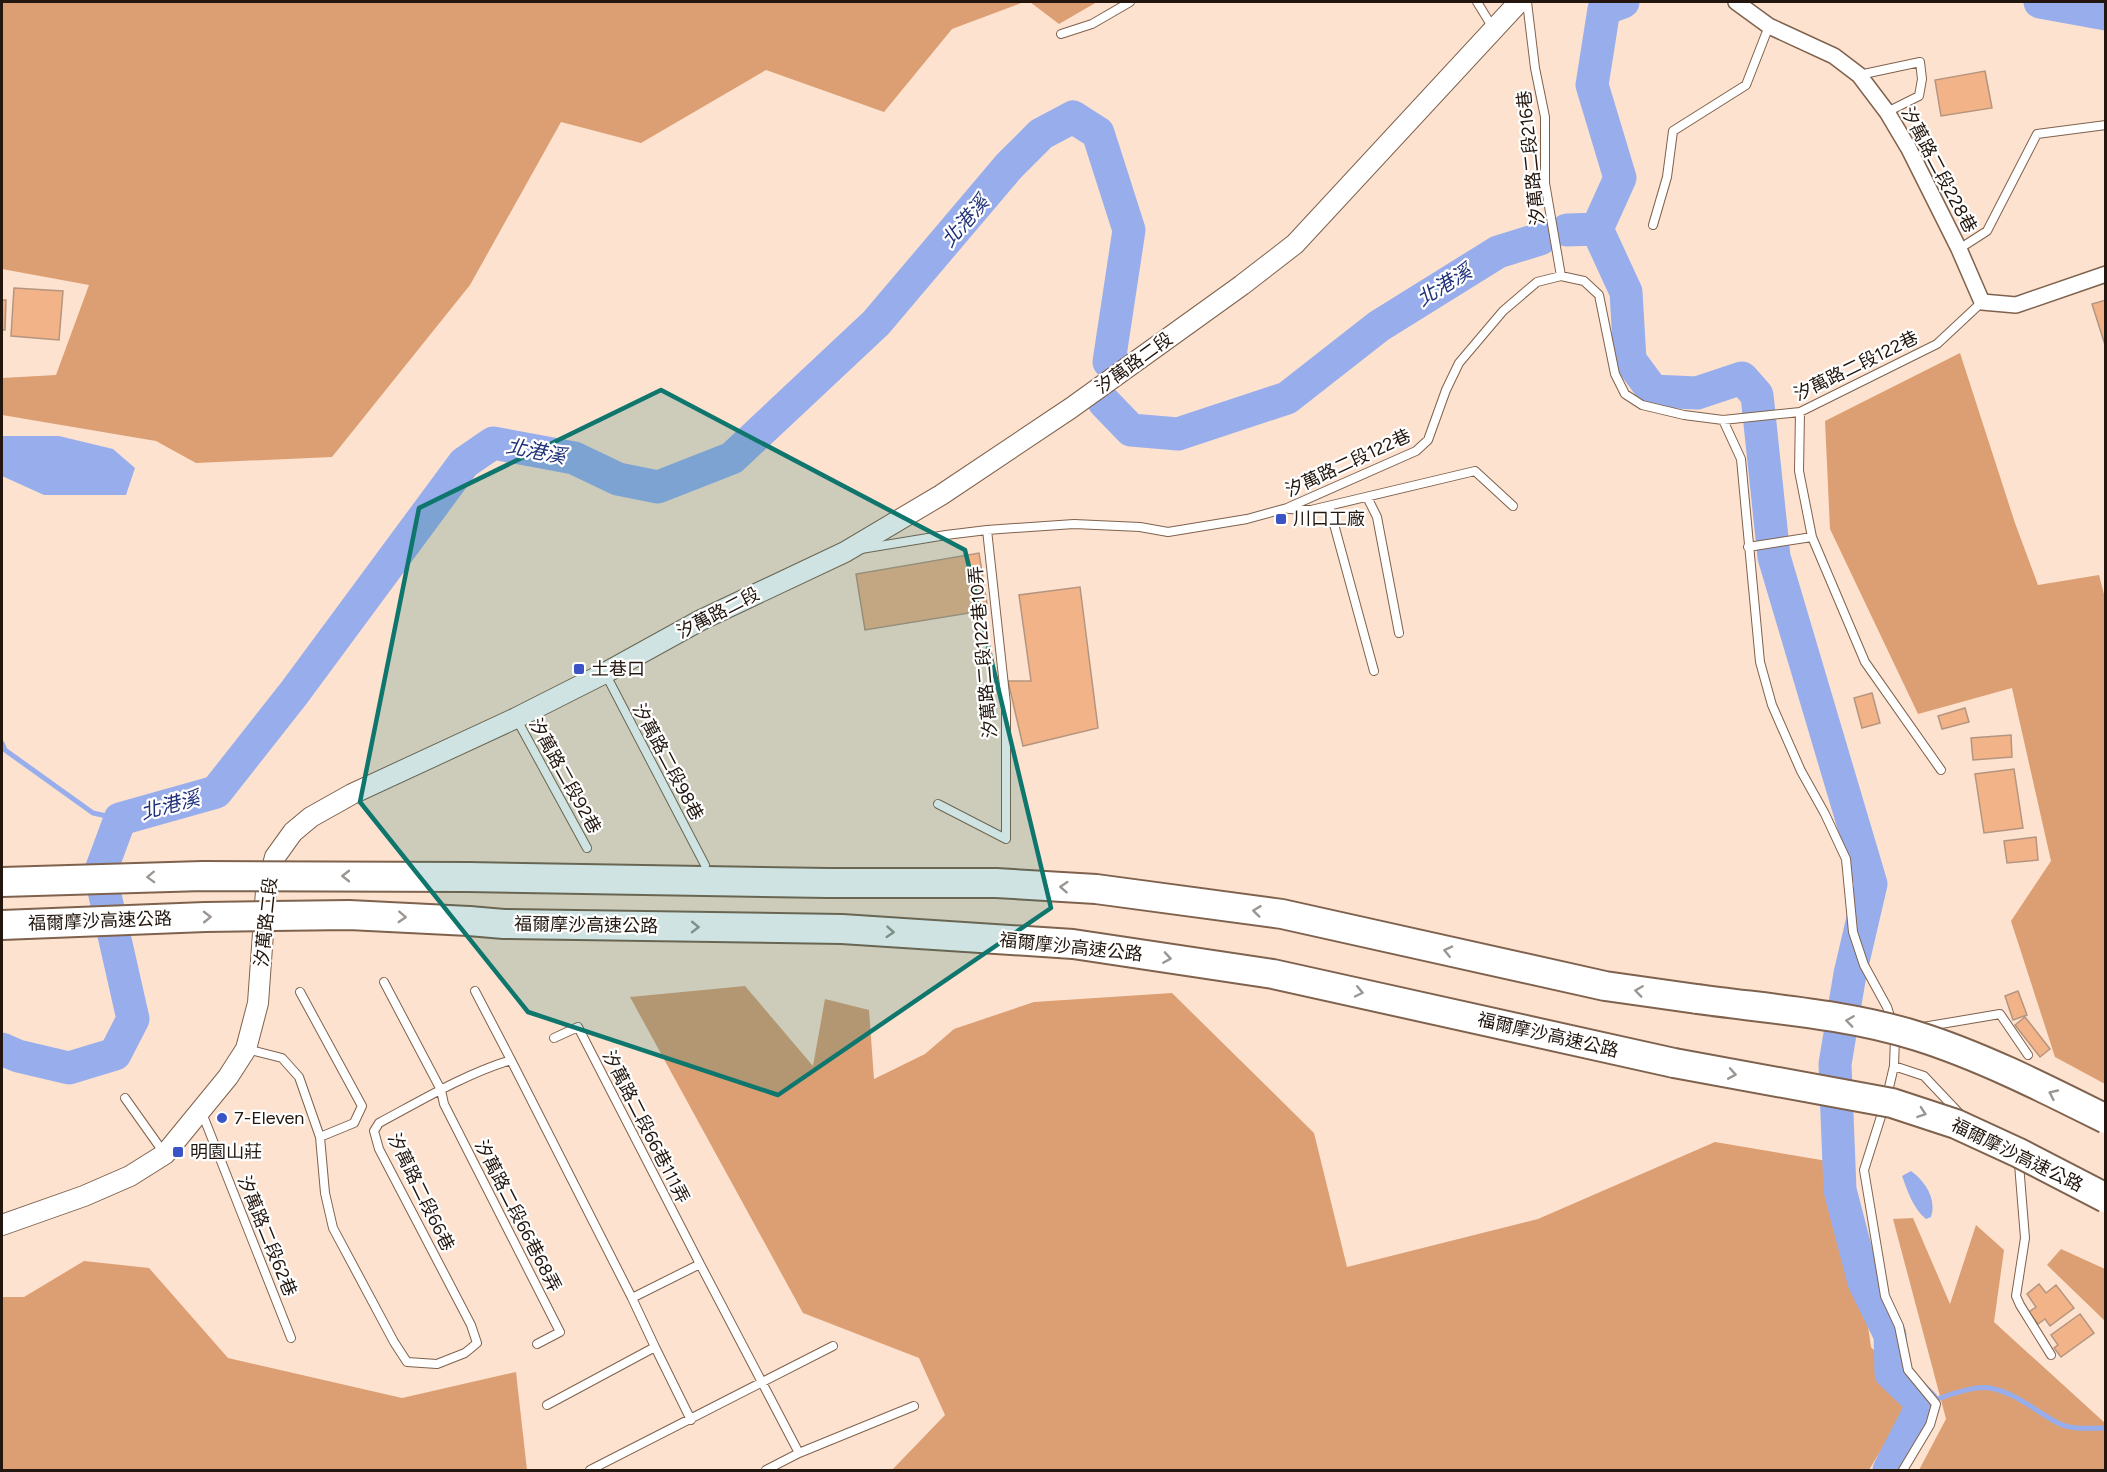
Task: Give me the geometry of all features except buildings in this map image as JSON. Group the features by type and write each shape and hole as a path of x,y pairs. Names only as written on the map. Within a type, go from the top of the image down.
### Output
{"highway":[{"path":"2,882 203,876 468,877 828,883 996,883 1096,890 1282,914 1605,986 1860,1022 1917,1036 1977,1058 2106,1119"},
{"name":"福爾摩沙高速公路","path":"2,925 205,917 349,915 504,924 843,929 1073,944 1273,974 1674,1063 1892,1102 1956,1124 2019,1153 2106,1198"}],"street":[{"name":"汐萬路二段","path":"2,1225 84,1196 130,1176 165,1154 228,1077 246,1049 258,1004 266,891 275,857 293,832 311,817 352,794 516,718 701,620 845,552 942,495 1071,408 1295,244 1519,2"},
{"name":"汐萬路二段228巷","path":"1736,2 1769,26 1834,56 1859,75 1887,112 1909,149 1959,249 1982,302"},
{"path":"1982,302 2016,305 2106,274"}],"lane":[{"path":"1060,34 1092,24 1130,2"},
{"path":"1477,2 1494,29"},
{"name":"汐萬路二段216巷","path":"1527,2 1535,68 1545,117 1545,183 1561,276"},
{"path":"1653,225 1667,177 1673,131 1746,86 1769,26"},
{"path":"1859,75 1920,62 1922,79 1919,96 1887,112"},
{"path":"1959,249 1987,231 2037,134 2106,125"},
{"name":"汐萬路二段122巷","path":"845,552 946,535 1074,524 1140,527 1168,532 1247,519 1287,508 1416,451 1428,440 1446,390 1459,363 1503,311 1537,282 1561,276 1584,281 1599,295 1615,374 1625,394 1642,405 1684,415 1723,420 1800,412 1936,344 1982,302"},
{"path":"1800,412 1800,471 1812,537 1865,662 1941,770"},
{"path":"1723,420 1741,459 1760,662 1772,705 1801,771 1826,814 1845,859 1854,932 1864,965 1887,1008 1895,1032 1894,1066 1890,1089 1864,1170 1885,1296 1899,1326 1908,1370 1936,1404 1930,1425 1904,1470"},
{"path":"1287,508 1311,510 1475,471 1513,506"},
{"path":"1367,497 1377,517 1399,633"},
{"path":"1329,506 1374,671"},
{"name":"汐萬路二段122巷10弄","path":"938,804 1006,839 1006,704 987,530"},
{"path":"1748,547 1812,537"},
{"name":"汐萬路二段98巷","path":"604,673 705,865"},
{"name":"汐萬路二段92巷","path":"516,718 587,848"},
{"path":"384,982 441,1090"},
{"path":"475,991 632,1298 691,1420"},
{"path":"300,992 362,1106 354,1123 320,1137"},
{"path":"1895,1032 2000,1014 2028,1055"},
{"name":"汐萬路二段66巷111弄","path":"554,1038 578,1027 699,1264"},
{"name":"汐萬路二段66巷","path":"246,1049 282,1058 299,1077 320,1137 326,1193 333,1228 407,1362 437,1364 465,1353 477,1343 471,1324 379,1149 374,1131 379,1123 483,1068 511,1060"},
{"path":"1894,1066 1924,1077 1956,1110 2007,1151 2019,1164 2025,1238 2016,1296 2051,1355"},
{"name":"汐萬路二段66巷68弄","path":"441,1090 444,1104 560,1332 537,1344"},
{"path":"125,1098 165,1154"},
{"name":"汐萬路二段62巷","path":"201,1112 291,1338"},
{"path":"632,1298 699,1264 799,1453"},
{"path":"590,1470 833,1346"},
{"path":"547,1405 655,1347"},
{"path":"766,1470 799,1453 914,1406"}],"highlighted area":[{"path":"661,390 965,550 1051,908 778,1095 528,1012 360,802 419,508"}],"shaded area":[{"path":"2,2 1024,2 952,29 884,112 766,70 641,143 561,122 470,285 332,457 196,463 156,441 2,415 2,378 56,375 89,285 2,269"},
{"path":"1030,2 1097,2 1059,24"},
{"path":"1960,353 2015,523 2038,585 2099,575 2105,598 2105,1084 2055,1057 2011,921 2051,861 2012,688 1918,714 1830,529 1825,421"},
{"path":"745,986 813,1066 825,999 869,1010 874,1079 925,1054 954,1029 1034,1002 1172,993 1314,1133 1347,1267 1538,1219 1715,1142 1845,1164 1871,1347 1915,1394 1869,1470 892,1470 945,1415 919,1358 803,1313 630,997"},
{"path":"1913,1218 1950,1304 1976,1225 2004,1250 1994,1322 2105,1423 2105,1470 1919,1470 1946,1419 1893,1219"},
{"path":"2061,1249 2105,1269 2105,1321 2047,1265"},
{"path":"84,1261 149,1268 228,1358 402,1398 516,1372 527,1470 2,1470 2,1297 24,1297"}],"water":[{"path":"2,436 59,436 113,449 135,468 126,495 44,495 2,476"},
{"path":"1911,1171 1925,1185 1931,1197 1931,1217 1926,1219 1914,1205 1902,1176"}],"waterway":[{"name":"北港溪","path":"1567,230 1597,229 1620,178 1592,85 1604,9 1623,2"},
{"name":"北港溪","path":"2040,2 2106,14"},
{"name":"北港溪","path":"2,1049 18,1056 69,1068 115,1054 133,1019 100,873 120,819 216,792 294,693 464,463 493,443 574,458 618,479 658,487 732,458 876,323 1009,166 1041,134 1073,117 1098,133 1129,230 1109,362"},
{"path":"1597,229 1626,292 1630,360 1653,391 1697,393 1742,378 1757,395 1774,557 1871,884 1850,974 1835,1064 1840,1190 1864,1282 1890,1335 1891,1373 1923,1404 1889,1470"},
{"name":"北港溪","path":"1104,402 1131,430 1178,434 1287,398 1379,326 1498,252 1540,239"},
{"path":"2,743 5,750 93,813 120,819"},
{"path":"1923,1404 1966,1390 1990,1388 2018,1398 2065,1426 2106,1428"}],"place":[{"name":"川口工廠","path":"1281,519"},
{"name":"土巷口","path":"579,669"},
{"name":"7-Eleven","path":"222,1118"},
{"name":"明園山莊","path":"178,1152"}]}
